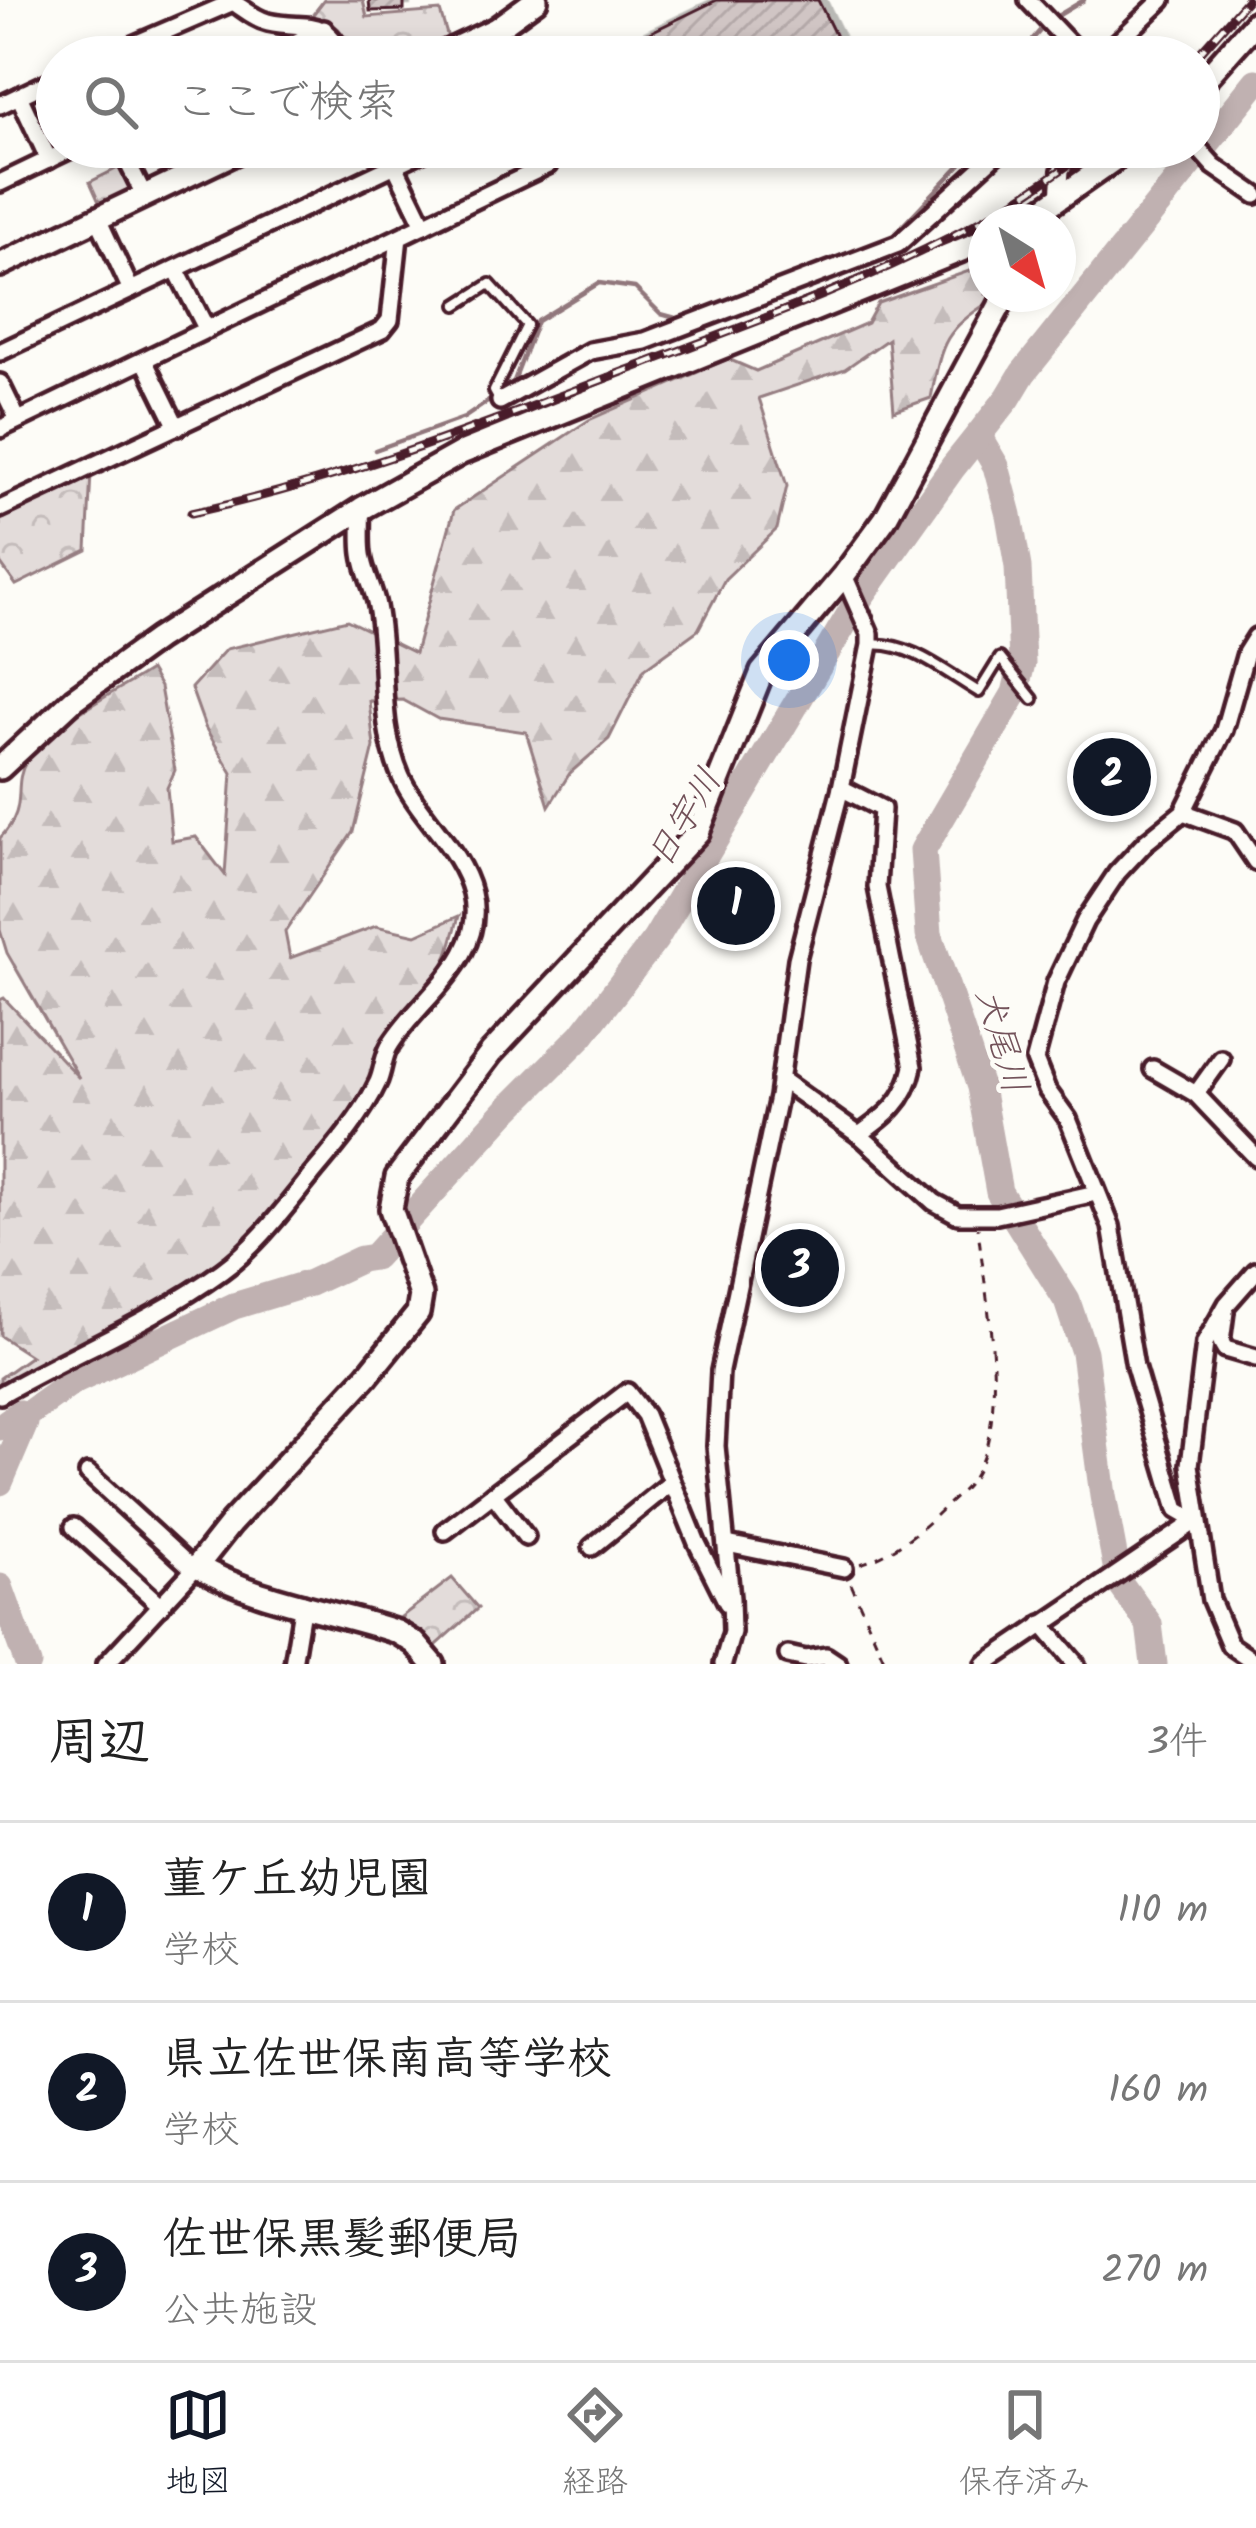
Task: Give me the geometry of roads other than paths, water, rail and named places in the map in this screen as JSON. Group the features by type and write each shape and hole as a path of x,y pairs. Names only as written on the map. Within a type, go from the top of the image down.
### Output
{"street":[{"path":"481,36 529,9 536,0"},
{"path":"1028,0 1063,36"},
{"path":"1125,36 1162,0"},
{"path":"154,36 233,2 260,19 323,28 332,36"},
{"path":"1220,62 1256,22"},
{"path":"307,36 323,28"},
{"path":"496,29 499,36"},
{"path":"0,105 36,88"},
{"path":"19,96 36,132"},
{"path":"0,183 36,166"},
{"path":"130,168 145,197"},
{"path":"0,265 204,168"},
{"path":"0,352 388,168"},
{"path":"396,168 424,225"},
{"path":"0,429 542,168"},
{"path":"497,396 590,350 645,341 898,244 981,168"},
{"path":"1059,200 1062,168"},
{"path":"1053,204 1103,168"},
{"path":"1217,168 1256,195"},
{"path":"98,219 131,290"},
{"path":"0,508 382,330 390,320 399,237"},
{"path":"0,768 74,699 157,638 362,508 461,453 968,247"},
{"path":"176,269 207,330"},
{"path":"106,1664 418,1313 421,1295 391,1209 397,1178 491,1053 698,832 762,672 846,580 885,519 996,312"},
{"path":"144,360 177,428"},
{"path":"0,383 18,420"},
{"path":"0,1395 120,1333 226,1268 279,1215 337,1145 379,1080 387,1050 442,986 465,948 472,928 471,890 455,856 400,774 390,740 377,606 362,556 362,508"},
{"path":"723,1664 731,1611 716,1446 719,1371 780,1079 797,959 841,788 870,639 846,580"},
{"path":"1196,1521 1177,1510 1172,1493 1136,1366 1111,1226 1068,1119 1047,1090 1035,1060 1056,982 1105,888 1146,842 1183,812 1224,730 1246,653 1256,637"},
{"path":"841,788 882,809 878,887 913,1066 898,1105 859,1135"},
{"path":"1183,812 1234,831 1256,862"},
{"path":"1196,1094 1221,1059"},
{"path":"1153,1069 1196,1094 1256,1157"},
{"path":"780,1079 859,1135 934,1202 958,1215 997,1215 1096,1193"},
{"path":"1256,1271 1227,1304 1204,1343 1190,1465 1211,1600 1230,1645 1256,1663"},
{"path":"1227,1304 1221,1342 1225,1349 1256,1358"},
{"path":"445,1531 628,1392 645,1415 731,1611"},
{"path":"88,1473 195,1568 224,1582 397,1632 415,1643 433,1664"},
{"path":"592,1546 672,1482"},
{"path":"493,1494 526,1537"},
{"path":"986,1664 1196,1521"},
{"path":"74,1527 161,1606"},
{"path":"727,1544 844,1568"},
{"path":"293,1664 304,1604"},
{"path":"1042,1624 1076,1664"},
{"path":"795,1652 826,1656 838,1664"}],"lane":[{"path":"457,305 490,284 526,326 497,396"},
{"path":"870,639 904,650 980,692 1000,658 1033,699"}],"waterway":[{"path":"1054,18 1084,0"},
{"path":"1035,36 1045,25"},
{"name":"日宇川","path":"1220,127 1256,82"},
{"path":"889,240 957,168"},
{"name":"日宇川","path":"0,1427 20,1413 24,1417 73,1382 234,1306 374,1257 582,1035 655,940 857,602 1023,373 1187,168"},
{"path":"375,450 464,418 486,403 514,381 537,321 599,283 635,288 661,314 683,320"},
{"name":"犬尾川","path":"979,437 996,466 1009,515 1018,567 1022,663 1015,693 923,850 929,934 980,1087 999,1192 1067,1301 1084,1352 1119,1582 1149,1624 1154,1664"},
{"name":"日宇川","path":"0,1482 24,1417"},
{"name":"日宇川","path":"0,1587 28,1664"}],"railway":[{"path":"1215,36 1247,0"},
{"path":"191,513 303,485 411,450 801,304 971,226 1063,168"}],"place":[{"name":"県立佐世保南高等学校","path":"1112,777"},
{"name":"菫ケ丘幼児園","path":"736,906"},
{"name":"佐世保黒髪郵便局","path":"800,1268"}]}
